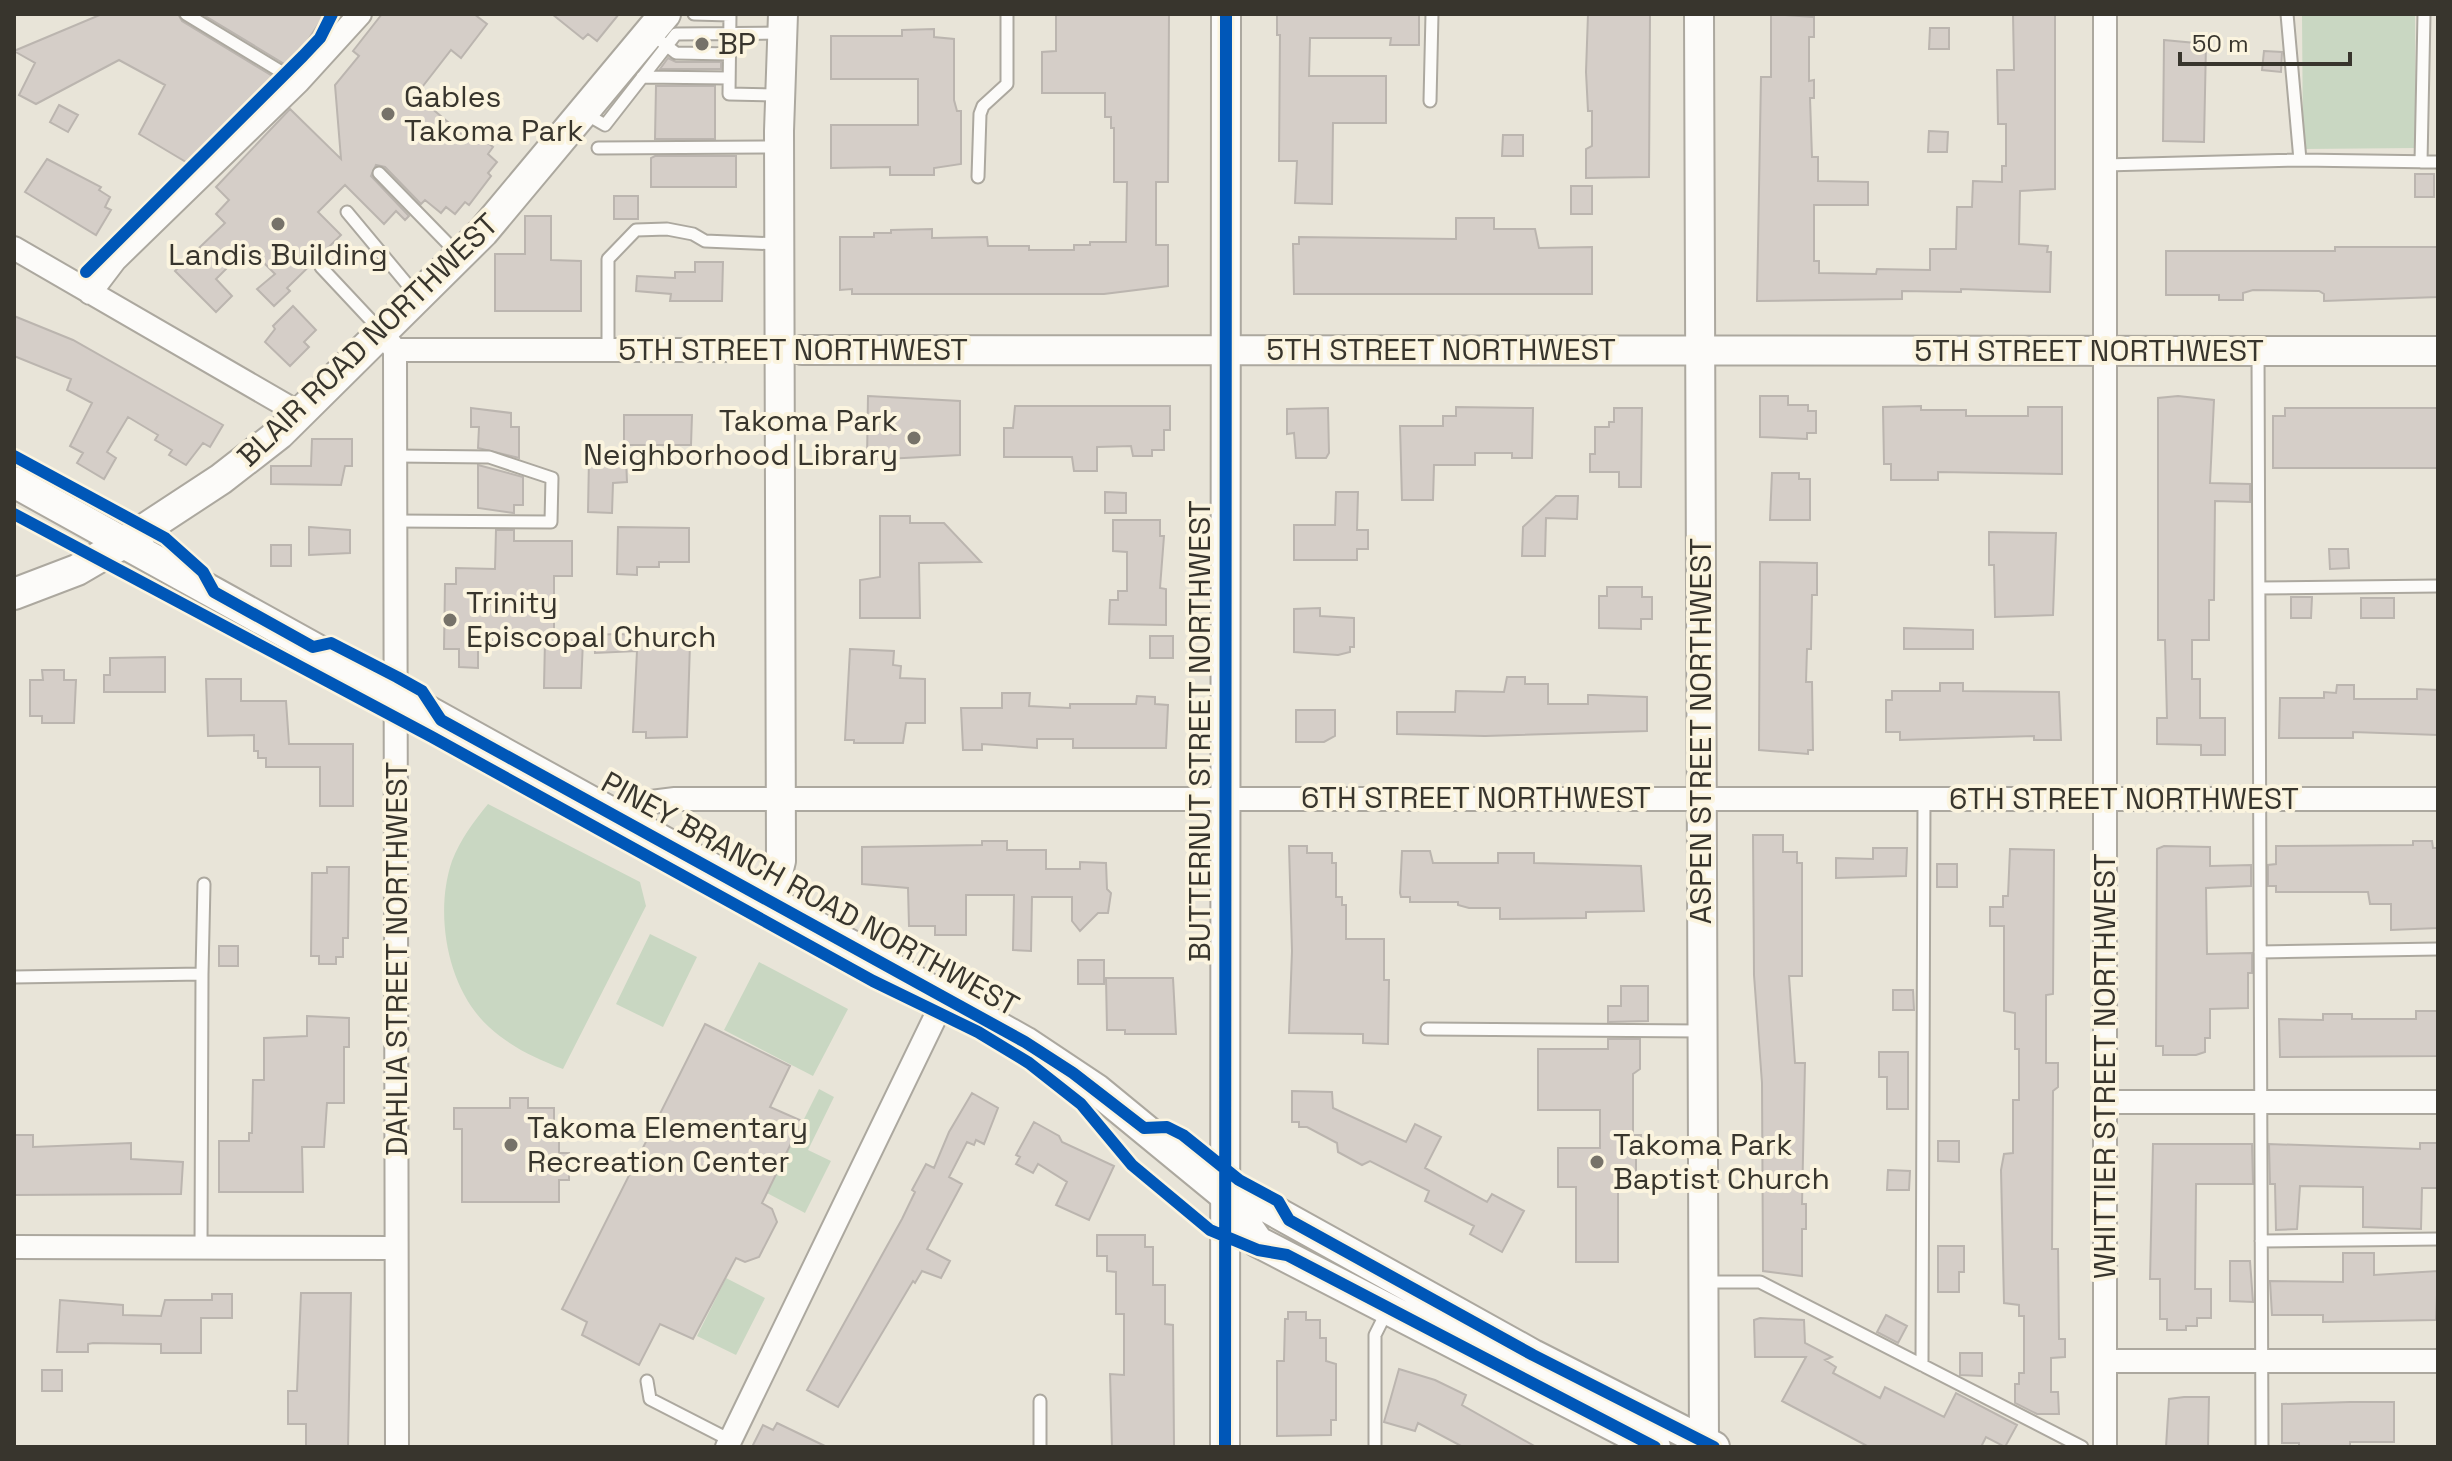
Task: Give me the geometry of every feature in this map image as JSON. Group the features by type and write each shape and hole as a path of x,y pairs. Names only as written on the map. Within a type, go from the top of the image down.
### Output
{"main road":[{"name":"BLAIR ROAD NORTHWEST","path":"14,594 77,570 233,471 388,341 417,296 517,194 584,113 634,70 660,31"},
{"name":"PINEY BRANCH ROAD NORTHWEST","path":"14,482 945,997 1073,1073 1226,1196 1258,1242 1655,1447"},
{"name":"PINEY BRANCH ROAD NORTHWEST","path":"1226,1196 1265,1206 1533,1355 1707,1445"}],"street":[{"path":"90,293 115,260 298,82 360,14"},
{"name":"BUTTERNUT STREET NORTHWEST","path":"1225,1447 1226,14"},
{"name":"ASPEN STREET NORTHWEST","path":"1699,14 1702,1282 1707,1445"},
{"name":"WHITTIER STREET NORTHWEST","path":"2105,14 2105,1447"},
{"path":"771,902 781,861 791,350 780,244 783,24"},
{"path":"14,248 299,413"},
{"name":"5TH STREET NORTHWEST","path":"388,341 608,350 2438,351"},
{"name":"DAHLIA STREET NORTHWEST","path":"388,341 396,456 398,695 397,1447"},
{"name":"6TH STREET NORTHWEST","path":"612,814 643,803 675,799 781,798 2438,799"},
{"path":"728,1444 945,997"},
{"path":"2105,1102 2438,1102"},
{"path":"14,1247 396,1248"},
{"path":"2105,1361 2438,1361"}],"lane":[{"path":"186,14 298,82"},
{"path":"694,14 730,14 729,78 732,95 780,95"},
{"path":"978,177 980,114 983,106 1007,84 1007,14"},
{"path":"1430,101 1432,14"},
{"path":"2287,14 2300,160"},
{"path":"2421,162 2424,14"},
{"path":"660,31 729,35 783,24"},
{"path":"660,31 676,53 729,54"},
{"path":"634,70 729,78"},
{"path":"598,148 779,147"},
{"path":"2105,165 2300,160 2438,162"},
{"path":"379,173 459,255"},
{"path":"347,212 417,296"},
{"path":"608,350 608,259 636,230 667,229 693,234 705,241 780,244"},
{"path":"321,267 388,341"},
{"path":"2258,351 2262,1447"},
{"path":"396,456 489,457 552,478 551,522 396,521"},
{"path":"2259,588 2438,586"},
{"path":"1922,1365 1924,798"},
{"path":"201,1248 204,884"},
{"path":"2260,952 2438,949"},
{"path":"14,977 202,974"},
{"path":"1427,1029 1701,1031"},
{"path":"2261,1241 2438,1239"},
{"path":"1702,1282 1760,1282 2082,1447"},
{"path":"1375,1447 1375,1335 1389,1307"},
{"path":"647,1381 650,1399 728,1444"},
{"path":"1040,1401 1040,1447"}],"green space":[{"path":"2302,14 2415,14 2416,148 2303,149"},
{"path":"488,804 640,882 646,906 563,1069 524,1051 489,1027 463,992 454,971 445,926 447,882 459,846"},
{"path":"650,934 697,957 663,1027 616,1004"},
{"path":"759,962 848,1009 813,1076 724,1030"},
{"path":"819,1089 834,1097 808,1150 831,1161 805,1213 767,1193"},
{"path":"726,1278 765,1298 736,1355 697,1336"}],"building":[{"path":"102,14 178,14 182,21 274,77 191,165 139,134 165,85 119,60 36,104 19,95 35,63 14,51"},
{"path":"202,14 325,14 295,60 292,58 286,65"},
{"path":"382,14 474,14 487,24 461,58 451,50 416,95 468,139 474,132 493,147 488,154 497,162 488,173 491,176 469,205 465,202 455,214 446,207 441,213 425,200 421,204 385,167 376,165 371,176 409,216 405,220 396,211 384,224 345,185 318,212 341,235 287,288 290,291 274,306 257,289 275,274 248,247 216,279 232,296 216,312 175,271 225,223 216,214 229,200 216,187 290,109 341,159 335,85 359,56 353,51"},
{"name":"Gables Takoma Park","path":"552,14 619,14 597,41 588,34 583,39"},
{"path":"1056,14 1169,14 1168,182 1156,182 1156,245 1168,245 1168,286 1104,294 852,294 852,289 840,290 840,237 874,237 874,233 891,233 891,230 932,229 932,238 987,237 988,246 1029,246 1029,250 1074,250 1074,245 1090,245 1090,242 1126,242 1127,182 1114,182 1114,128 1111,128 1111,117 1105,117 1105,93 1042,93 1042,52 1056,51"},
{"path":"1277,14 1419,14 1419,45 1390,45 1391,38 1310,38 1309,76 1386,76 1386,123 1333,123 1332,204 1295,203 1297,161 1279,161 1280,35 1277,35"},
{"path":"1588,14 1650,14 1649,177 1586,178 1586,149 1592,146 1592,111 1588,111 1586,72"},
{"path":"1771,14 1814,17 1814,37 1809,37 1809,81 1814,80 1814,98 1810,98 1812,157 1818,157 1818,181 1868,182 1868,205 1814,205 1814,261 1819,261 1819,273 1876,274 1877,269 1930,270 1930,249 1956,249 1957,207 1972,207 1973,181 2002,182 2002,166 2006,166 2006,124 1998,124 1997,70 2014,70 2013,14 2055,14 2055,189 2020,191 2019,244 2048,246 2047,252 2051,252 2050,292 1961,289 1961,292 1902,291 1902,299 1757,301 1761,77 1771,77"},
{"path":"1930,28 1949,28 1949,49 1929,49"},
{"path":"934,29 934,37 954,39 954,100 957,111 961,111 961,164 934,168 934,175 890,175 890,167 831,168 831,125 918,125 918,79 831,79 831,36 902,36 902,30"},
{"path":"2164,40 2206,44 2204,142 2163,141"},
{"path":"2264,51 2282,52 2281,72 2262,70"},
{"path":"668,58 676,62 721,62 721,69 660,69"},
{"path":"656,86 715,86 715,139 655,139"},
{"path":"59,105 78,115 68,132 50,122"},
{"path":"1929,131 1948,132 1947,152 1928,152"},
{"path":"1503,135 1523,135 1523,156 1502,156"},
{"path":"736,156 736,187 651,187 651,158"},
{"path":"47,159 101,187 99,190 110,197 105,207 111,210 96,235 25,192"},
{"path":"2415,174 2434,174 2434,197 2415,197"},
{"path":"1571,186 1592,186 1592,214 1571,214"},
{"path":"614,196 638,196 638,219 614,219"},
{"path":"525,216 551,216 551,260 581,261 581,311 495,311 495,254 525,254"},
{"path":"1456,218 1494,218 1494,229 1535,229 1539,248 1592,247 1592,294 1294,294 1293,244 1299,244 1299,237 1456,239"},
{"path":"2335,247 2438,247 2438,297 2324,301 2324,294 2319,291 2253,290 2243,293 2243,300 2219,300 2219,295 2166,295 2166,251 2335,251"},
{"path":"695,262 723,262 722,301 670,301 671,294 636,291 637,276 675,278 675,272 695,272"},
{"path":"293,306 316,330 304,342 309,347 290,366 265,342 275,329 273,326"},
{"path":"14,316 73,340 223,425 210,447 203,443 186,465 169,455 172,450 155,440 158,435 128,417 107,452 116,458 104,479 77,463 83,453 70,446 92,403 67,390 71,379 14,356"},
{"name":"Takoma Park Neighborhood Library","path":"868,396 960,401 960,455 867,460"},
{"path":"1760,396 1788,396 1788,405 1808,405 1808,411 1816,411 1816,433 1807,433 1807,439 1760,437"},
{"path":"2178,396 2214,400 2210,483 2250,484 2250,502 2215,501 2214,600 2209,600 2209,640 2192,640 2192,679 2200,679 2200,718 2225,718 2225,755 2201,755 2201,745 2157,744 2157,718 2167,718 2165,640 2158,640 2158,398"},
{"path":"1015,406 1170,406 1170,430 1164,430 1164,450 1152,450 1152,456 1133,456 1131,446 1097,447 1097,471 1074,471 1072,457 1004,457 1004,428 1013,428"},
{"path":"1921,406 1921,410 1966,410 1966,416 2028,416 2028,407 2062,407 2062,474 1938,472 1938,480 1891,480 1891,464 1884,464 1883,407"},
{"path":"1456,407 1533,408 1532,458 1512,458 1512,453 1475,453 1475,465 1434,465 1433,500 1402,500 1400,426 1443,426 1443,416 1456,416"},
{"path":"471,408 511,413 511,427 519,427 519,458 478,448 479,427 471,427"},
{"path":"1328,408 1329,453 1326,458 1296,458 1294,433 1287,434 1287,409"},
{"path":"1614,408 1642,408 1641,487 1619,487 1619,472 1590,472 1590,454 1595,454 1595,427 1609,427 1609,422 1614,422"},
{"path":"2285,408 2438,408 2438,468 2273,468 2273,416 2285,416"},
{"path":"624,415 692,415 691,445 624,445"},
{"path":"312,439 352,439 352,466 345,466 341,485 271,484 271,466 311,466"},
{"path":"626,457 627,482 613,483 612,513 588,512 589,458"},
{"path":"478,465 523,477 523,505 514,505 514,513 478,508"},
{"path":"1772,473 1799,473 1799,479 1810,479 1810,520 1770,520"},
{"path":"1105,492 1126,493 1126,513 1105,513"},
{"path":"1336,492 1358,492 1357,530 1368,530 1368,549 1357,549 1357,560 1294,560 1294,525 1335,525"},
{"path":"1556,496 1578,496 1577,519 1546,518 1545,556 1522,556 1523,527"},
{"path":"880,516 910,516 910,523 944,523 981,562 919,563 920,618 860,618 860,580 880,577"},
{"path":"1113,520 1160,520 1160,536 1164,536 1160,588 1166,589 1166,625 1109,624 1110,600 1118,600 1118,591 1127,591 1127,552 1113,551"},
{"path":"309,527 350,530 350,553 309,555"},
{"path":"618,527 689,528 689,562 659,562 659,567 637,567 637,575 617,574"},
{"path":"496,530 514,530 514,541 572,541 572,576 554,576 554,634 492,634 492,649 478,649 478,668 459,667 459,649 444,649 445,584 456,584 456,568 495,569"},
{"path":"1989,532 2056,533 2053,615 1995,617 1994,565 1989,565"},
{"path":"271,545 291,545 291,566 271,566"},
{"path":"2329,549 2348,549 2349,568 2330,569"},
{"path":"1760,562 1817,563 1817,595 1812,595 1811,649 1807,649 1806,682 1812,682 1813,750 1808,750 1808,754 1759,750"},
{"path":"1607,587 1642,587 1642,597 1652,597 1652,619 1641,619 1641,629 1599,628 1599,596 1607,596"},
{"path":"2291,597 2312,597 2311,618 2291,618"},
{"path":"2361,598 2394,598 2394,618 2361,618"},
{"path":"1320,608 1320,616 1354,618 1354,647 1350,647 1350,652 1338,655 1294,652 1294,609"},
{"path":"1904,628 1973,630 1973,649 1904,649"},
{"path":"594,635 683,637 683,644 690,644 687,737 646,738 646,732 633,732 637,651 595,653"},
{"path":"1150,636 1173,636 1173,658 1150,658"},
{"path":"545,639 583,640 581,688 544,688"},
{"path":"850,649 894,651 893,665 901,666 900,678 925,679 925,723 906,723 903,743 854,743 854,740 845,740"},
{"path":"165,657 165,692 104,692 104,675 110,675 110,658"},
{"path":"42,670 64,670 64,680 76,680 74,723 42,723 42,716 30,716 30,680 43,680"},
{"path":"1507,677 1525,677 1525,684 1548,684 1548,704 1588,704 1588,695 1647,697 1647,731 1485,736 1397,734 1397,712 1455,712 1456,691 1504,692"},
{"path":"206,679 241,679 241,701 286,701 289,744 353,744 353,806 320,806 320,767 266,767 266,758 258,758 258,751 254,751 254,735 208,736"},
{"path":"1940,683 1963,683 1963,691 2059,692 2061,740 2034,740 2034,736 1900,740 1900,732 1886,732 1886,700 1892,700 1892,691 1940,691"},
{"path":"2337,685 2354,685 2354,699 2417,699 2417,689 2438,690 2438,735 2353,732 2353,738 2279,738 2280,698 2324,698 2324,692 2336,693"},
{"path":"1002,693 1030,693 1029,706 1070,708 1070,704 1136,704 1137,696 1155,697 1155,704 1168,705 1166,748 1073,748 1073,739 1037,739 1037,748 982,744 982,750 963,750 961,708 1002,708"},
{"path":"1296,710 1335,710 1335,736 1324,742 1296,742"},
{"path":"1753,835 1783,835 1783,852 1797,852 1797,863 1802,863 1802,976 1789,976 1795,1063 1805,1063 1802,1204 1806,1204 1806,1229 1802,1229 1802,1276 1763,1271 1762,1083 1754,975"},
{"path":"982,841 1007,841 1007,850 1046,850 1046,869 1080,869 1080,862 1106,863 1107,889 1111,893 1108,913 1098,913 1080,931 1072,921 1072,897 1032,897 1031,951 1013,950 1014,895 966,895 966,935 935,935 935,926 909,926 908,888 862,884 862,847 982,845"},
{"path":"2413,841 2432,841 2433,848 2438,848 2438,928 2391,930 2391,904 2370,904 2368,892 2276,892 2276,886 2268,886 2268,865 2276,864 2276,846 2413,845"},
{"path":"1289,846 1307,846 1307,853 1332,853 1332,863 1336,863 1336,897 1342,897 1342,905 1346,905 1346,939 1384,939 1384,980 1389,980 1388,1044 1363,1043 1363,1034 1289,1033 1292,951"},
{"path":"2164,846 2210,847 2210,866 2251,865 2251,886 2206,888 2207,954 2252,953 2252,973 2248,973 2248,1008 2210,1009 2210,1038 2205,1038 2205,1052 2196,1055 2163,1055 2163,1046 2156,1046 2157,849"},
{"path":"1873,848 1907,848 1906,876 1836,878 1836,858 1873,859"},
{"path":"2010,849 2054,850 2053,994 2046,995 2046,1063 2058,1063 2058,1087 2053,1091 2052,1249 2058,1249 2059,1339 2065,1339 2065,1357 2051,1358 2051,1392 2058,1392 2059,1414 2037,1414 2015,1403 2015,1384 2019,1384 2019,1373 2024,1373 2024,1316 2019,1316 2019,1305 2004,1303 2001,1170 2004,1154 2013,1153 2013,1100 2019,1100 2019,1049 2015,1049 2015,1013 2004,1011 2004,926 1990,926 1990,907 2003,907 2003,896 2008,896"},
{"path":"1402,851 1430,851 1433,863 1498,863 1498,853 1534,853 1534,863 1641,866 1644,911 1586,912 1586,918 1500,919 1500,908 1469,908 1458,905 1458,902 1410,902 1410,897 1401,897 1400,893"},
{"path":"1937,864 1957,864 1957,887 1937,887"},
{"path":"327,867 349,867 348,938 343,938 343,957 336,957 336,964 319,964 319,956 311,956 312,873 327,873"},
{"path":"219,946 238,946 238,966 219,966"},
{"path":"1078,960 1104,960 1104,984 1078,984"},
{"path":"1106,978 1173,978 1176,1034 1125,1034 1125,1030 1107,1030"},
{"path":"1621,986 1648,986 1648,1021 1608,1022 1608,1006 1621,1006"},
{"path":"1893,990 1913,990 1914,1010 1893,1010"},
{"path":"2416,1011 2438,1011 2438,1056 2280,1057 2279,1019 2323,1020 2323,1014 2352,1014 2352,1019 2416,1019"},
{"path":"307,1016 349,1018 349,1047 344,1047 344,1103 327,1103 324,1147 302,1147 303,1192 219,1192 219,1141 249,1141 249,1133 252,1133 253,1080 264,1080 264,1038 307,1036"},
{"path":"705,1024 790,1066 770,1107 802,1121 762,1203 772,1209 777,1222 759,1257 745,1262 736,1258 693,1339 660,1324 639,1365 582,1335 587,1322 562,1309"},
{"name":"Takoma Park Baptist Church","path":"1608,1039 1640,1039 1640,1069 1633,1074 1633,1135 1641,1135 1641,1154 1636,1154 1636,1186 1618,1186 1618,1262 1576,1262 1576,1187 1558,1187 1558,1148 1600,1148 1600,1110 1538,1110 1538,1049 1608,1049"},
{"path":"1879,1052 1908,1052 1908,1109 1887,1109 1887,1077 1879,1077"},
{"path":"1292,1091 1332,1092 1333,1108 1406,1142 1415,1124 1441,1137 1425,1168 1487,1202 1492,1194 1524,1211 1502,1252 1470,1234 1474,1226 1425,1201 1429,1191 1370,1161 1362,1165 1338,1152 1337,1143 1307,1127 1299,1127 1299,1122 1292,1122"},
{"path":"972,1093 998,1108 984,1144 976,1140 974,1145 967,1142 949,1177 962,1184 927,1249 950,1261 941,1278 922,1271 915,1283 913,1281 838,1407 807,1390 902,1219 915,1192 912,1190 926,1164 934,1168 949,1132"},
{"name":"Takoma Elementary Recreation Center","path":"510,1098 528,1098 528,1108 554,1108 554,1138 559,1138 559,1153 569,1153 569,1180 559,1180 559,1202 462,1202 462,1129 454,1129 454,1108 510,1108"},
{"path":"1034,1122 1059,1136 1062,1142 1114,1166 1089,1220 1056,1205 1067,1182 1038,1164 1033,1173 1016,1164 1020,1157 1016,1155"},
{"path":"14,1135 33,1135 33,1147 131,1143 131,1159 183,1162 181,1194 14,1195"},
{"path":"1938,1141 1959,1141 1959,1162 1938,1161"},
{"path":"2420,1143 2438,1143 2438,1188 2422,1188 2421,1229 2363,1227 2363,1187 2300,1186 2297,1229 2276,1230 2275,1184 2270,1184 2269,1144 2420,1149"},
{"path":"2153,1144 2252,1144 2253,1184 2196,1184 2195,1289 2211,1289 2211,1318 2197,1318 2197,1326 2186,1326 2186,1330 2167,1330 2167,1319 2160,1319 2160,1279 2150,1279"},
{"path":"1888,1170 1910,1171 1909,1190 1887,1190"},
{"path":"1097,1235 1145,1235 1145,1247 1153,1247 1153,1285 1165,1285 1165,1324 1173,1325 1174,1447 1112,1447 1110,1374 1124,1375 1124,1314 1116,1314 1116,1272 1107,1271 1107,1256 1097,1256"},
{"path":"1938,1246 1964,1246 1964,1272 1959,1272 1959,1292 1938,1292"},
{"path":"2343,1253 2374,1253 2374,1275 2438,1271 2436,1320 2323,1322 2323,1315 2272,1315 2270,1281 2343,1282"},
{"path":"2230,1261 2250,1261 2253,1302 2230,1301"},
{"path":"301,1293 351,1293 348,1447 306,1447 306,1424 288,1424 288,1391 297,1391"},
{"path":"212,1294 232,1294 232,1318 201,1318 201,1353 161,1353 161,1344 93,1343 88,1344 88,1352 57,1352 60,1300 123,1305 123,1315 161,1316 165,1300 212,1300"},
{"path":"1288,1312 1306,1312 1306,1320 1320,1320 1320,1338 1326,1338 1326,1361 1336,1364 1336,1420 1331,1420 1331,1435 1277,1436 1277,1361 1284,1361 1285,1319 1288,1319"},
{"path":"1886,1315 1907,1326 1898,1343 1877,1332"},
{"path":"1754,1320 1804,1320 1805,1343 1832,1357 1825,1360 1836,1367 1833,1373 1880,1398 1885,1387 1944,1417 1956,1393 2017,1425 2005,1447 1986,1437 1981,1447 1869,1447 1782,1401 1806,1357 1755,1357"},
{"path":"1960,1353 1982,1353 1982,1376 1960,1375"},
{"path":"1399,1369 1435,1380 1466,1395 1462,1405 1536,1447 1463,1447 1418,1423 1415,1431 1384,1422"},
{"path":"42,1370 62,1370 62,1391 42,1391"},
{"path":"2209,1397 2208,1447 2166,1447 2169,1399"},
{"path":"2394,1402 2394,1442 2350,1442 2350,1447 2299,1447 2299,1443 2282,1443 2282,1404"},
{"path":"777,1423 827,1447 752,1447 763,1425 773,1430"}],"cycle path":[{"path":"86,272 303,56 320,38 332,14"},
{"path":"1225,1447 1226,14"},
{"path":"14,456 165,538 203,572 214,592 313,647 331,643 422,691 441,720 1025,1042 1073,1073 1144,1128 1167,1127 1183,1135 1239,1180 1278,1201 1289,1220 1533,1355 1714,1447"},
{"path":"14,514 432,737 873,981 978,1032 1029,1063 1081,1104 1132,1165 1210,1230 1258,1250 1287,1255 1655,1447"}],"place":[{"name":"BP","path":"702,44"},
{"name":"Gables Takoma Park","path":"388,114"},
{"name":"Landis Building","path":"278,224"},
{"name":"Takoma Park Neighborhood Library","path":"914,438"},
{"name":"Trinity Episcopal Church","path":"450,620"},
{"name":"Takoma Elementary Recreation Center","path":"511,1145"},
{"name":"Takoma Park Baptist Church","path":"1597,1162"}]}
